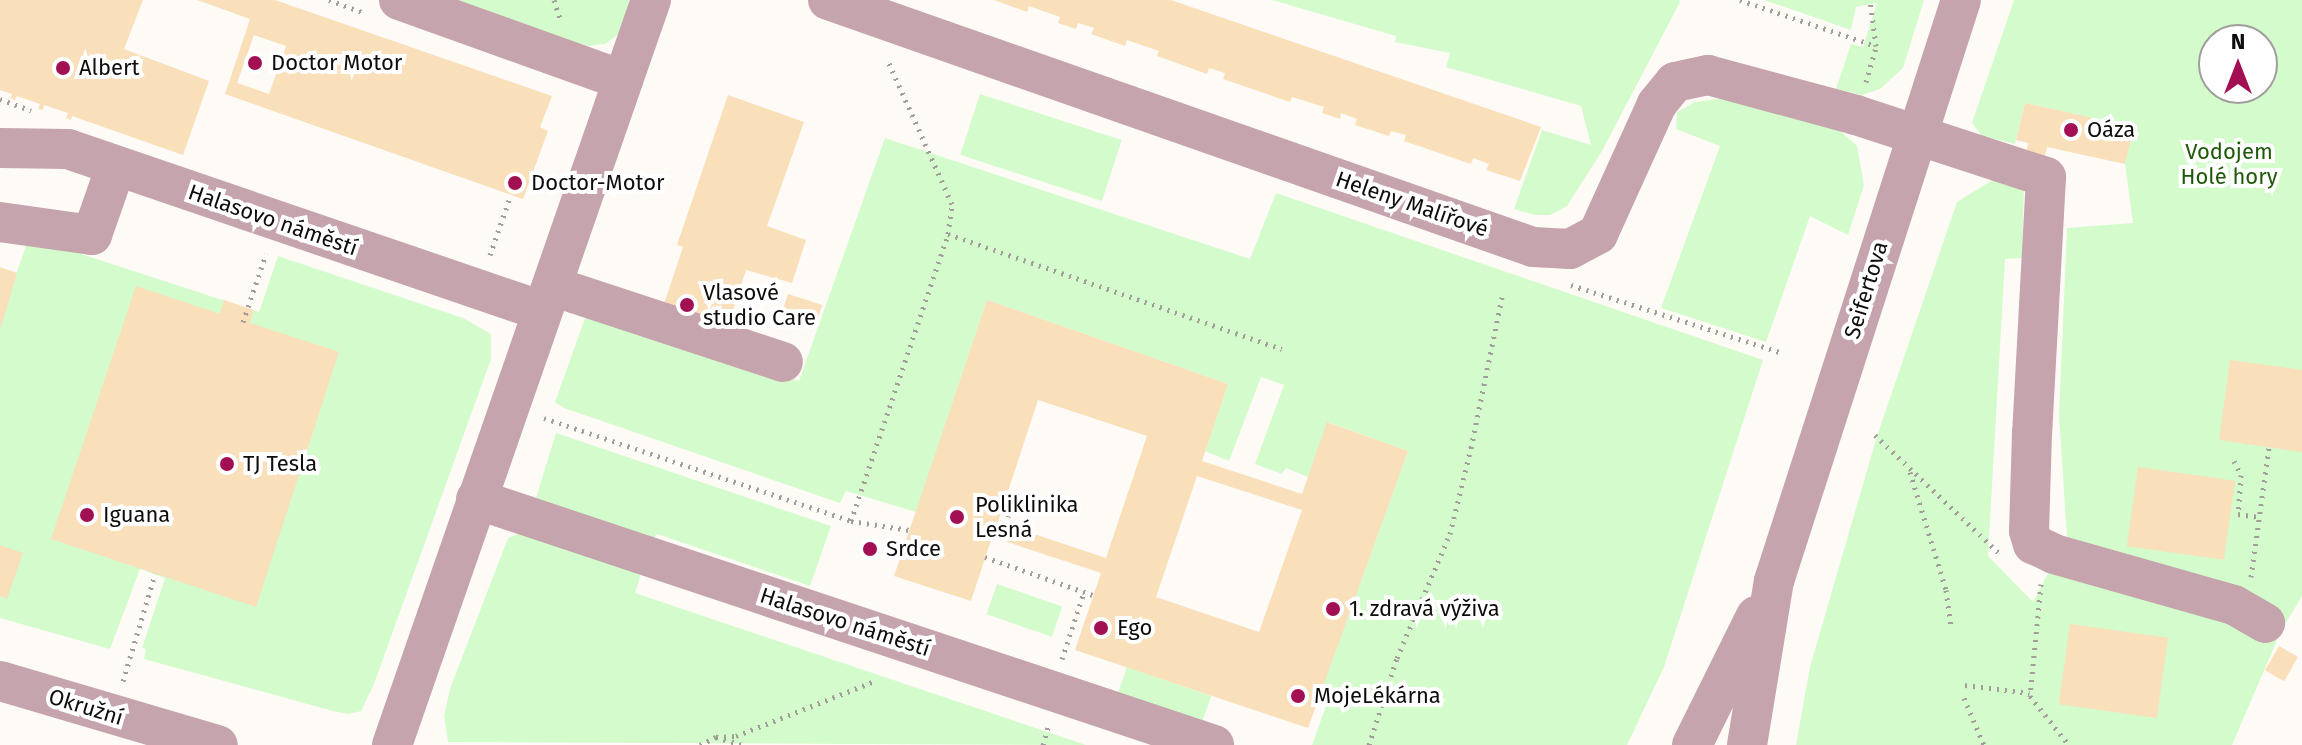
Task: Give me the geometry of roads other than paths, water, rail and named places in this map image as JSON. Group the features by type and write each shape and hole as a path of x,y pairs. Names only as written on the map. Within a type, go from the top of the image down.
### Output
{"street":[{"path":"392,745 651,0"},
{"name":"Heleny Malířové","path":"828,0 1533,247 1570,249 1598,234 1657,104 1675,82 1708,75 1916,135 2046,177 2032,432 2029,531 2033,544 2054,554 2234,605 2256,618"},
{"name":"Seifertova","path":"1747,745 1774,581 1961,0"},
{"path":"383,7 623,80"},
{"name":"Halasovo náměstí","path":"0,148 68,149 547,298 783,362"},
{"path":"0,222 92,235 116,166"},
{"name":"Halasovo náměstí","path":"476,499 1214,745"},
{"name":"Seifertova","path":"1692,745 1774,581"},
{"name":"Okružní","path":"0,681 218,745"}],"place":[{"name":"Doctor Motor","path":"255,63"},
{"name":"Albert","path":"63,68"},
{"name":"Oáza","path":"2071,130"},
{"name":"Doctor-Motor","path":"515,183"},
{"name":"Vlasové studio Care","path":"687,305"},
{"name":"TJ Tesla","path":"227,464"},
{"name":"Iguana","path":"87,515"},
{"name":"Poliklinika Lesná","path":"957,517"},
{"name":"Srdce","path":"870,549"},
{"name":"1. zdravá výživa","path":"1333,609"},
{"name":"Ego","path":"1101,628"},
{"name":"MojeLékárna","path":"1298,696"}],"park label":[{"name":"Vodojem Holé hory","path":"2229,164"}]}
